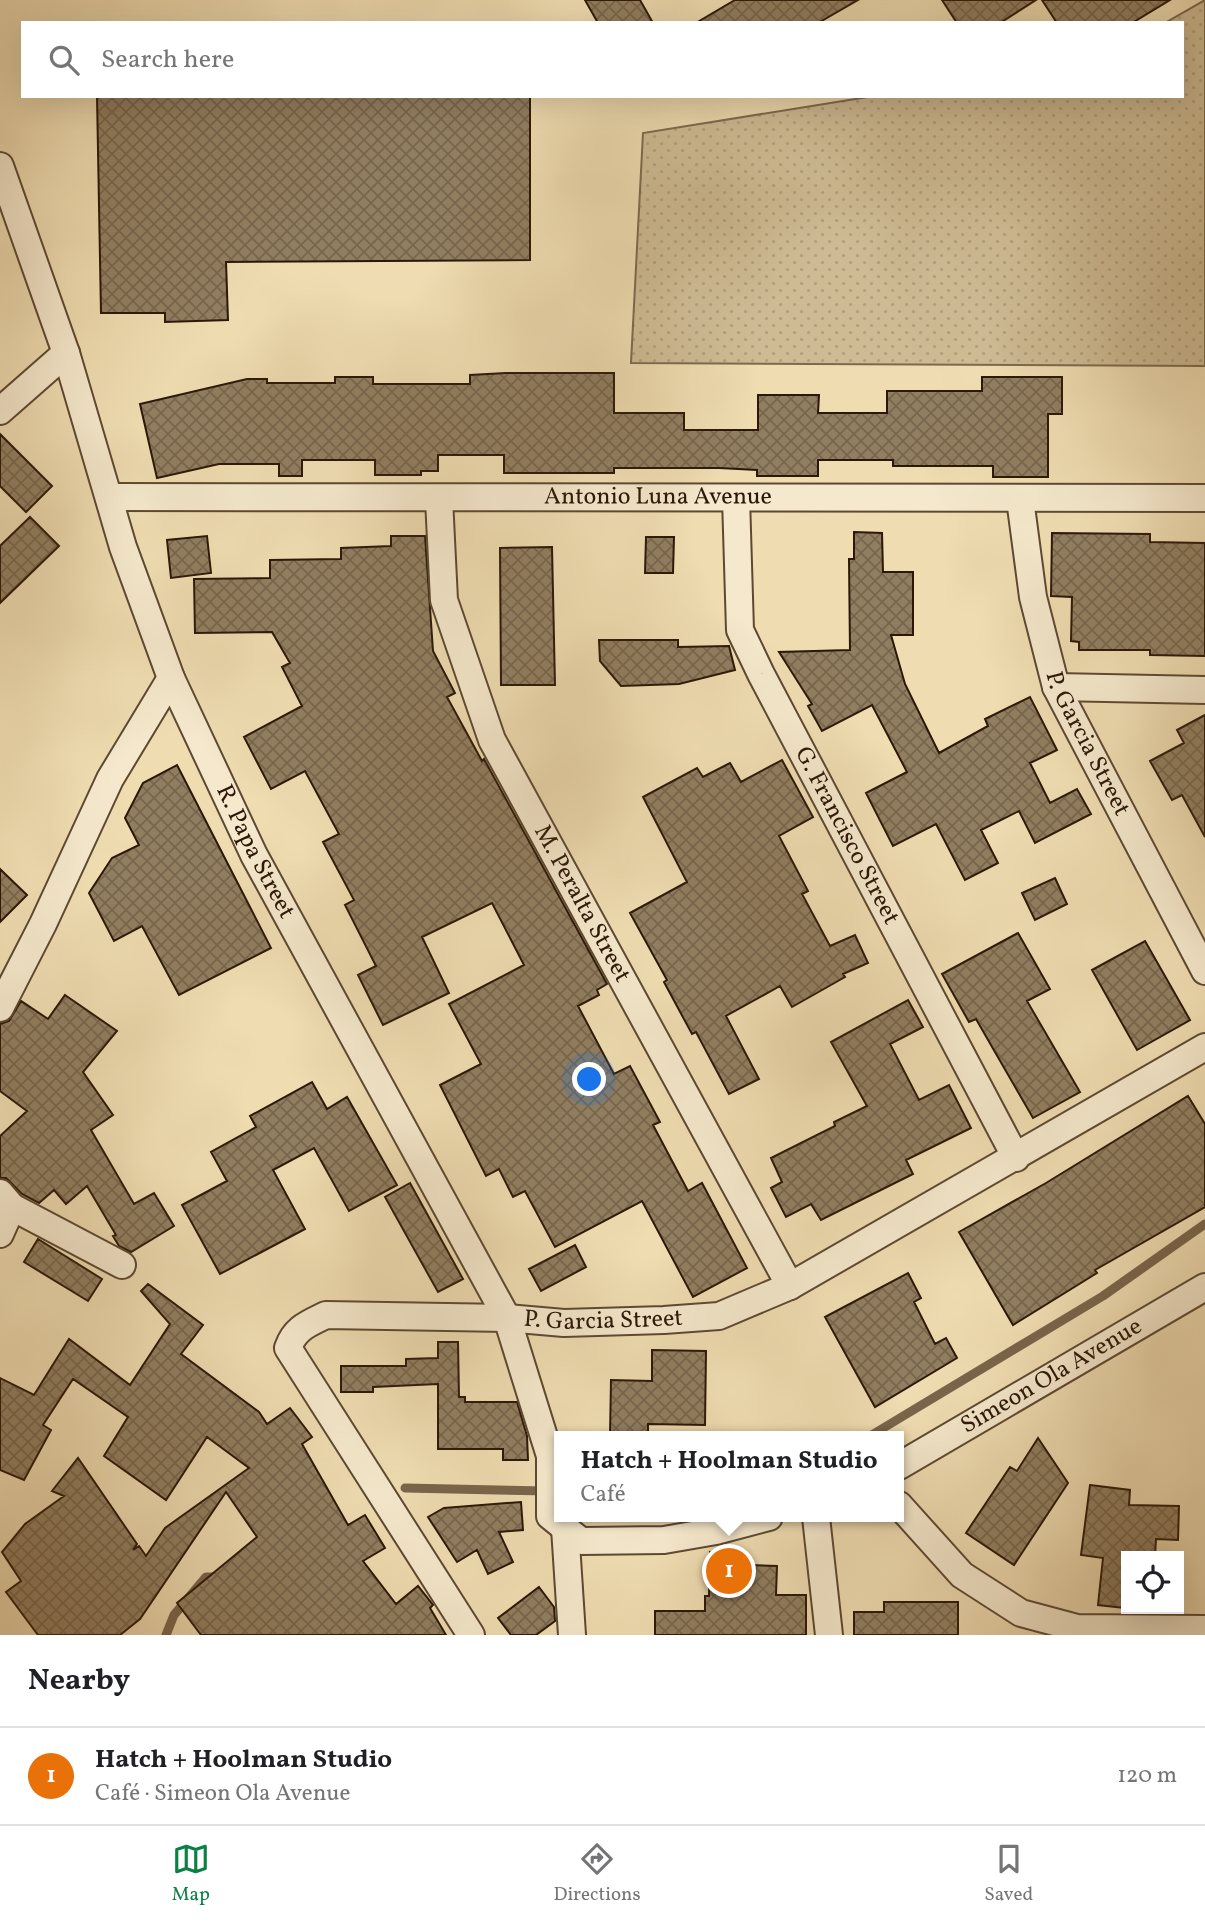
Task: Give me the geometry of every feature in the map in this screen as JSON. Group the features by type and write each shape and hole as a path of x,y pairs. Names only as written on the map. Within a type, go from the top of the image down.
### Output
{"street":[{"name":"R. Papa Street","path":"0,166 66,353 123,547 171,678 254,855 507,1318 550,1456 554,1489"},
{"path":"0,411 66,353"},
{"name":"Antonio Luna Avenue","path":"110,497 1205,498"},
{"name":"G. Francisco Street","path":"736,498 740,630 1016,1158"},
{"name":"M. Peralta Street","path":"439,499 444,600 492,740 790,1286"},
{"name":"P. Garcia Street","path":"1020,499 1033,597 1056,687 1205,971"},
{"path":"0,1008 43,924 110,779 171,678"},
{"path":"1056,687 1205,690"},
{"name":"P. Garcia Street","path":"471,1635 288,1348 293,1335 326,1315 507,1318 564,1323 719,1316 790,1286 1205,1047"},
{"path":"0,1234 6,1200 122,1265"},
{"name":"Simeon Ola Avenue","path":"904,1462 1205,1287"},
{"path":"904,1511 962,1575 1021,1613 1077,1632 1205,1629"},
{"name":"R. Papa Street","path":"558,1522 572,1635"},
{"path":"558,1522 581,1541 664,1540 750,1522"},
{"path":"817,1522 829,1635"}],"shaded area":[{"path":"1205,0 1205,366 631,363 643,133 862,98 1184,98 1184,21 1168,21"}],"building":[{"path":"585,0 640,0 652,21 597,21"},
{"path":"735,0 858,0 821,21 699,21"},
{"path":"942,0 1036,0 1003,21 956,21"},
{"path":"1042,0 1170,0 1135,21 1056,21"},
{"path":"97,98 530,98 530,260 226,262 228,320 165,322 165,313 101,313"},
{"path":"614,373 614,413 684,413 684,430 758,430 758,395 819,395 818,413 887,413 887,391 982,391 982,377 1062,377 1062,414 1048,414 1048,477 993,477 993,466 893,466 893,460 818,460 818,476 757,476 757,470 719,468 614,468 614,473 504,473 504,455 438,455 438,471 421,471 421,475 375,475 375,460 302,460 302,476 279,476 279,464 219,464 157,478 140,404 247,379 267,379 267,383 335,383 335,377 373,377 373,384 470,384 470,375"},
{"path":"0,434 52,486 26,512 0,486"},
{"path":"30,517 59,546 0,603 0,546"},
{"path":"854,532 882,533 883,572 913,572 913,635 891,635 905,684 939,753 988,726 985,719 1030,697 1057,750 1030,763 1050,803 1077,789 1091,814 1035,843 1019,811 981,830 998,863 965,880 936,824 893,846 866,793 907,772 872,705 822,731 808,706 812,704 779,652 850,650 849,559 854,559"},
{"path":"1052,533 1150,534 1150,542 1205,543 1205,656 1150,655 1150,650 1079,650 1079,642 1071,641 1072,597 1051,596"},
{"path":"207,536 211,573 171,578 167,540"},
{"path":"391,536 425,536 433,651 455,693 447,697 482,761 484,759 607,984 597,990 599,995 578,1006 614,1074 630,1066 660,1122 653,1125 688,1191 702,1183 747,1268 693,1297 642,1201 555,1247 525,1191 513,1197 499,1169 486,1176 440,1085 481,1064 449,1004 524,965 492,903 422,937 449,993 383,1025 358,975 376,966 345,905 354,900 323,842 339,834 305,771 271,789 244,737 302,706 282,667 290,663 272,632 195,633 194,579 270,578 270,560 341,559 341,548 391,546"},
{"path":"646,537 674,537 673,573 645,573"},
{"path":"552,547 555,685 501,685 500,548"},
{"path":"599,640 678,640 678,647 729,646 735,670 679,684 621,686 600,661"},
{"path":"1205,715 1205,837 1182,795 1172,800 1150,761 1184,743 1177,730"},
{"path":"782,760 813,817 779,836 808,891 802,894 830,946 855,935 868,963 843,974 845,977 792,1007 780,986 726,1016 759,1079 729,1094 696,1032 692,1034 664,982 667,980 630,913 687,882 643,797 697,768 703,777 730,763 741,782"},
{"path":"177,765 271,948 179,995 142,926 114,941 89,893 112,858 139,845 125,818 143,783"},
{"path":"0,869 27,895 0,922"},
{"path":"1055,878 1067,904 1035,920 1022,893"},
{"path":"1018,933 1050,989 1027,1001 1080,1092 1033,1118 976,1019 969,1022 942,974"},
{"path":"1145,941 1190,1020 1137,1050 1092,970"},
{"path":"65,995 117,1031 83,1072 113,1115 91,1130 134,1204 154,1193 174,1226 131,1252 119,1246 113,1236 116,1235 87,1186 66,1204 54,1190 39,1203 22,1194 6,1178 0,1178 0,1136 27,1111 0,1091 0,1024 9,1021 21,1001 48,1019"},
{"path":"908,1000 923,1027 890,1044 919,1100 949,1085 971,1128 906,1160 913,1174 821,1220 811,1204 786,1217 771,1188 782,1182 771,1158 835,1126 834,1122 867,1106 831,1042"},
{"path":"312,1082 327,1109 347,1097 397,1185 349,1211 314,1148 273,1170 305,1229 220,1274 182,1205 227,1181 211,1152 256,1127 250,1116"},
{"path":"1188,1096 1205,1124 1205,1207 1095,1270 1097,1273 1013,1325 959,1232 1046,1183"},
{"path":"410,1183 463,1279 438,1292 385,1197"},
{"path":"38,1239 102,1279 88,1301 24,1262"},
{"path":"575,1245 586,1267 541,1291 529,1269"},
{"path":"908,1273 921,1298 914,1302 935,1344 946,1338 957,1358 875,1407 825,1317"},
{"path":"148,1284 203,1325 181,1354 259,1412 267,1424 290,1408 312,1437 302,1444 348,1525 365,1515 385,1548 363,1561 396,1604 418,1586 433,1605 430,1608 446,1635 201,1635 177,1603 257,1537 226,1492 140,1619 120,1635 38,1635 6,1592 21,1581 2,1552 25,1524 64,1496 52,1491 78,1458 137,1544 133,1550 139,1546 146,1556 165,1528 249,1468 207,1437 166,1500 104,1456 128,1417 73,1379 43,1425 51,1430 24,1480 0,1470 0,1378 34,1395 69,1339 130,1385 170,1324 141,1291"},
{"path":"438,1342 458,1342 459,1397 465,1397 465,1402 517,1402 527,1436 528,1460 503,1460 503,1449 438,1449 438,1384 373,1387 373,1392 341,1392 341,1366 406,1366 406,1359 438,1358"},
{"path":"652,1350 706,1351 705,1425 648,1424 648,1431 610,1431 611,1380 652,1381"},
{"path":"1038,1438 1068,1483 1014,1565 966,1533 1010,1467 1017,1471"},
{"path":"1090,1485 1130,1490 1129,1505 1179,1506 1178,1540 1156,1539 1155,1551 1121,1551 1121,1608 1098,1605 1103,1558 1081,1555"},
{"path":"521,1502 523,1530 499,1532 513,1562 488,1574 477,1550 457,1562 428,1517 444,1508"},
{"path":"710,1552 748,1554 748,1565 777,1566 776,1595 806,1595 806,1635 655,1635 655,1611 705,1611 705,1596 709,1596"},
{"path":"539,1587 554,1607 555,1621 536,1635 511,1635 498,1618"},
{"path":"884,1602 958,1602 958,1635 854,1635 854,1612 884,1612"}],"waterway":[{"path":"878,1431 1103,1296 1205,1224"},
{"path":"405,1488 547,1491"},
{"path":"166,1635 174,1615 206,1577 219,1577"}],"place":[{"name":"Hatch + Hoolman Studio","path":"729,1571"}]}
